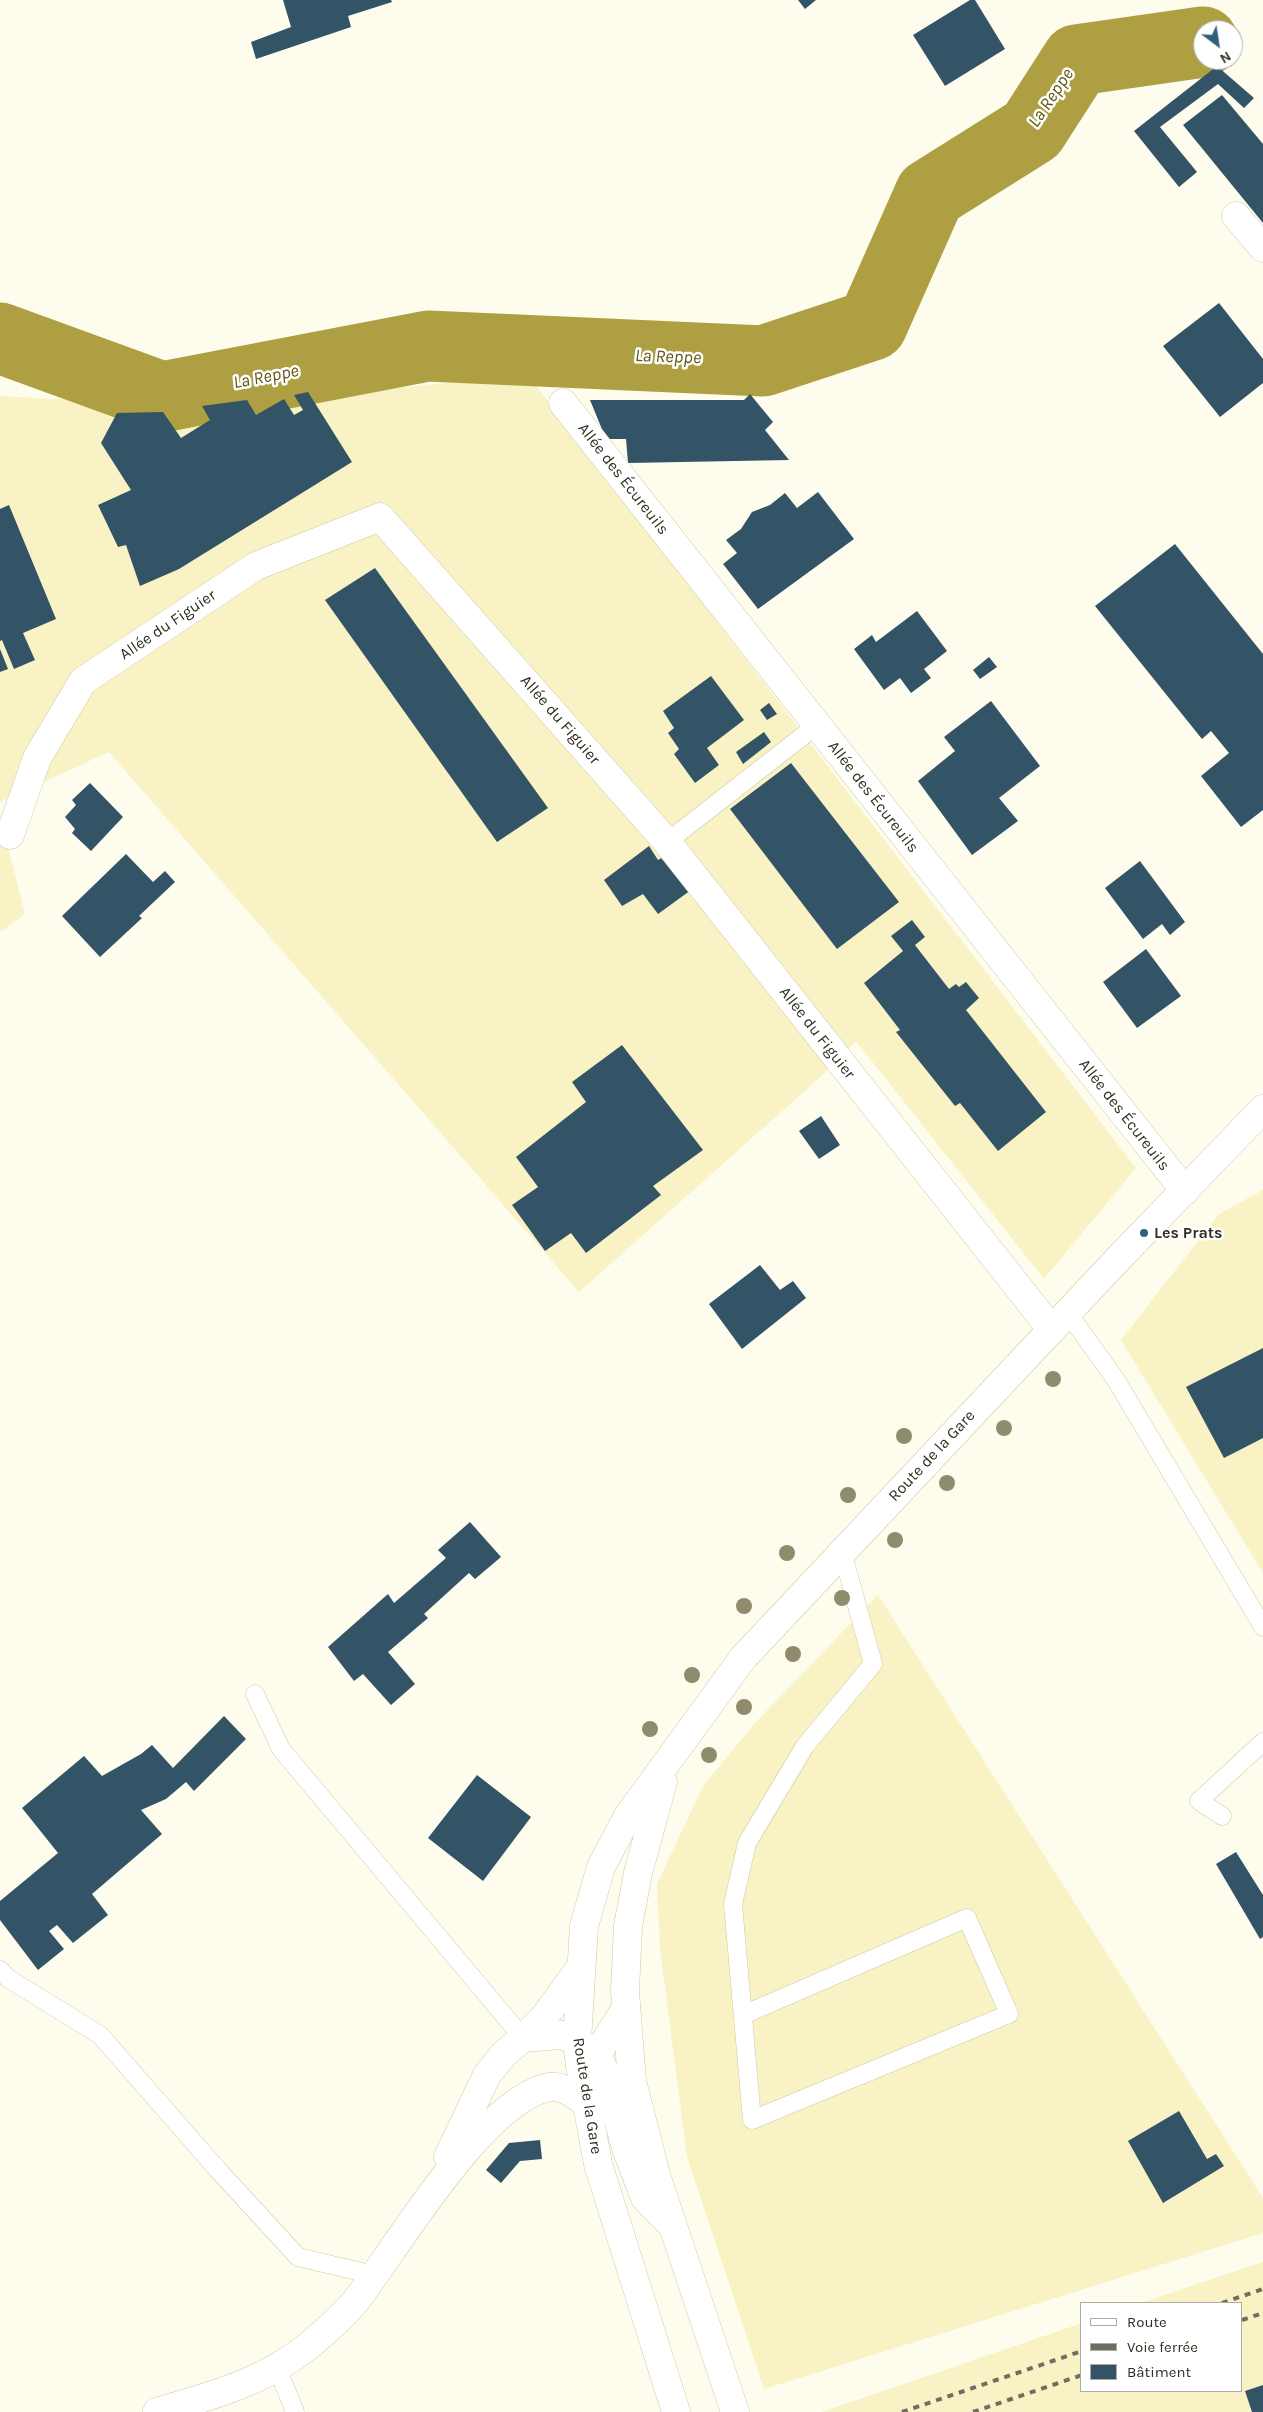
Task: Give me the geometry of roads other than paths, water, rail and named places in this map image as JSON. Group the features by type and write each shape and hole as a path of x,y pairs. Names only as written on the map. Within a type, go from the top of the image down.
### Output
{"street":[{"path":"1236,216 1263,248"},
{"name":"Allée des Écureuils","path":"563,403 1185,1191"},
{"name":"Allée du Figuier","path":"10,835 38,758 83,681 256,566 380,517 667,842 1060,1321"},
{"name":"Route de la Gare","path":"676,2412 598,2164 586,2103 579,2049 580,1968 584,1926 601,1867 628,1816 670,1761 743,1658 842,1551 1263,1109"},
{"name":"Route de la Gare","path":"1210,1165 1263,1138"},
{"name":"Route de la Gare","path":"670,1761 653,1814 638,1873 628,1926 626,2008 632,2081 656,2175 671,2224 735,2412"},
{"path":"427,2201 487,2075 504,2054 543,2019 580,1968"},
{"path":"157,2412 242,2386 277,2367 311,2344 357,2300 427,2201 481,2134 515,2103 565,2078 579,2049 626,2008"},
{"path":"523,2038 579,2049 606,2075 626,2148 645,2198 671,2224"},
{"path":"546,2087 569,2090 586,2103"}],"lane":[{"path":"667,842 817,726"},
{"path":"1060,1321 1116,1380 1263,1627"},
{"path":"743,2015 967,1918 1009,2014 752,2120 733,1904 747,1843 804,1746 873,1664 842,1551"},
{"path":"255,1694 281,1749 523,2038"},
{"path":"1222,1816 1199,1801 1263,1742"},
{"path":"0,1970 8,1979 100,2035 218,2170 298,2257 374,2275"},
{"path":"277,2367 295,2412"}],"waterway":[{"name":"La Reppe","path":"0,338 162,397 428,346 763,361 872,325 930,194 1032,130 1077,60 1193,43"}],"railway":[{"path":"1225,2302 1263,2289"},
{"path":"1243,2320 1263,2313"},
{"path":"902,2412 1080,2352"},
{"path":"973,2412 1080,2376"}],"place":[{"name":"Les Prats","path":"1144,1233"}]}
